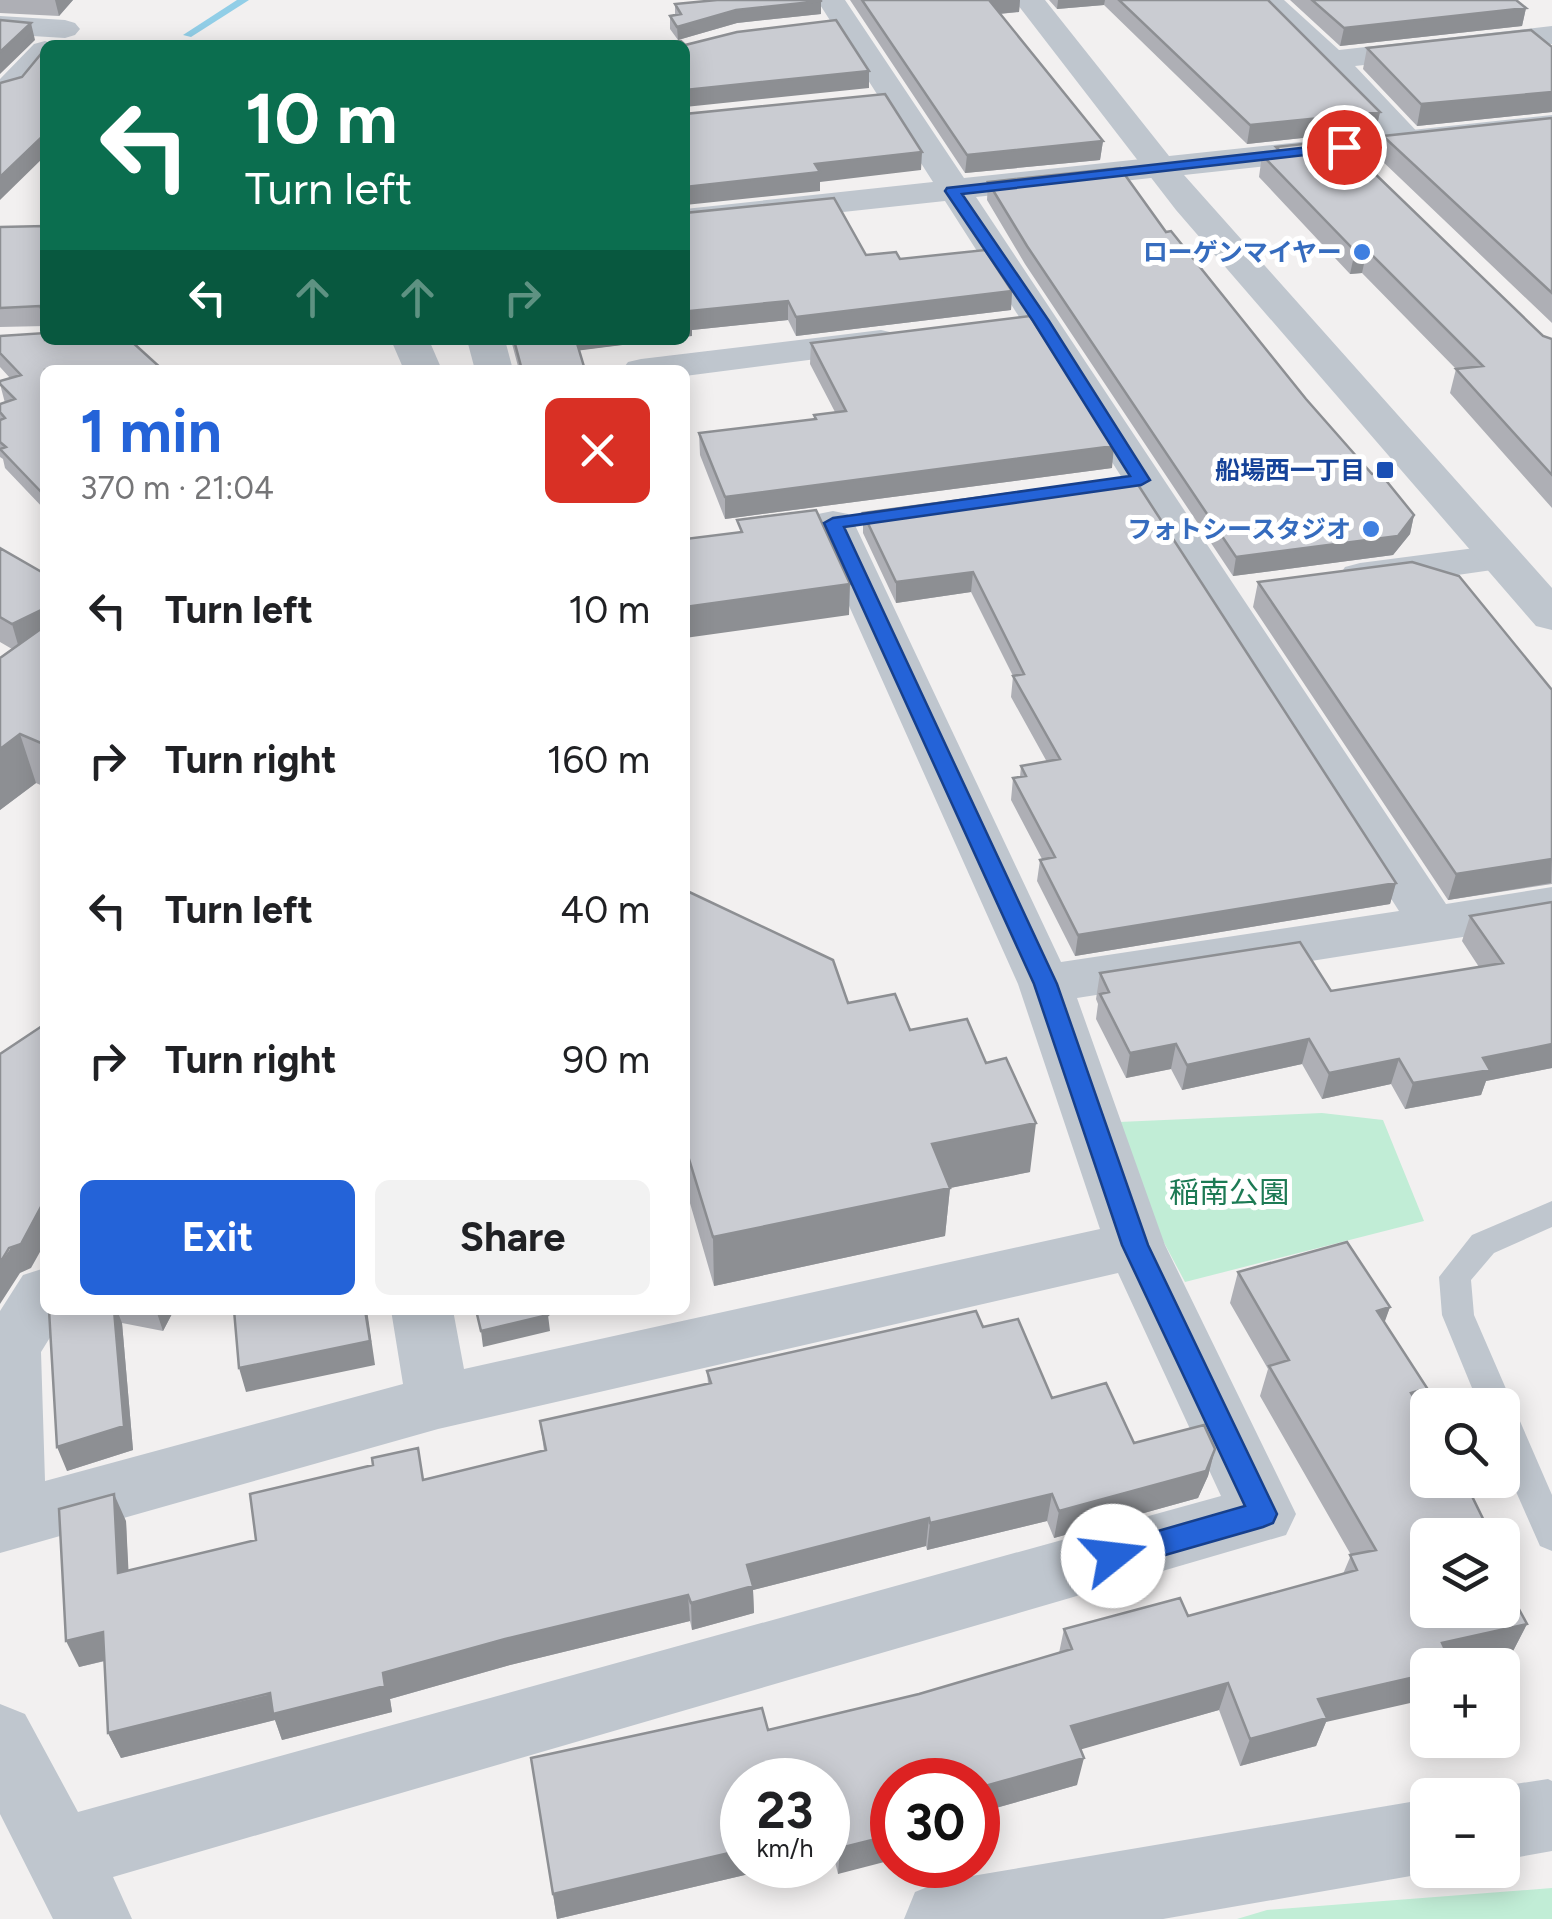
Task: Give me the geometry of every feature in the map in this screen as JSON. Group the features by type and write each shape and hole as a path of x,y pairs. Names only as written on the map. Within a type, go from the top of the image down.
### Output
{"street":[{"path":"1029,0 1160,166 1552,616"},
{"path":"1267,0 1332,60 1408,140"},
{"path":"829,17 877,100 952,191 1022,323 1122,483 1240,592 1434,925"},
{"path":"0,25 59,35"},
{"path":"1332,60 1552,34"},
{"path":"0,92 13,85 40,56"},
{"path":"690,218 1552,125"},
{"path":"1344,147 1372,174"},
{"path":"681,365 908,337"},
{"path":"62,1854 1263,1514 1135,1245 1046,984 833,523"},
{"path":"1319,582 1552,550"},
{"path":"1046,984 1552,905"},
{"path":"40,1300 10,1348 6,1520 438,1402 1135,1245"},
{"path":"423,1315 438,1402"},
{"path":"0,1739 94,1919"},
{"path":"942,1919 1410,1839"}],"lane":[{"path":"1489,1388 1458,1316 1455,1277 1483,1244 1552,1213"},
{"path":"1520,1461 1552,1535"}],"green space":[{"name":"稲南公園","path":"1322,1113 1383,1120 1424,1221 1185,1282 1152,1220 1119,1122"},
{"path":"1552,1888 1552,1919 1237,1919 1267,1910"}],"building":[{"path":"717,0 821,1 736,10 677,27 670,16 681,14 675,4"},
{"path":"862,0 989,0 1103,141 967,155"},
{"path":"1119,0 1268,0 1380,112 1250,125"},
{"path":"1312,0 1516,0 1526,8 1344,28"},
{"path":"0,20 31,23 0,52"},
{"path":"836,20 869,71 690,89 690,44 737,32"},
{"path":"1531,30 1552,47 1552,92 1421,104 1367,48"},
{"path":"40,55 40,139 0,177 0,83 22,77"},
{"path":"885,94 922,152 815,164 820,172 690,186 690,114"},
{"path":"1552,118 1552,293 1383,136"},
{"path":"1340,140 1543,336 1552,339 1552,475 1456,369 1483,366 1367,250 1355,251 1262,155 1282,153 1276,147"},
{"path":"1120,168 1166,232 1171,231 1306,399 1372,474 1380,473 1414,515 1398,536 1236,557 988,182"},
{"path":"834,198 866,255 896,252 900,259 985,250 1012,291 796,317 788,301 690,311 690,212"},
{"path":"40,226 40,306 0,308 0,227"},
{"path":"1030,316 1114,446 725,497 699,433 816,419 814,415 846,411 811,343"},
{"path":"40,333 40,345 136,345 158,365 40,365 40,491 0,449 6,447 0,442 0,420 5,418 0,404 15,399 0,381 21,375 0,353 0,336"},
{"path":"515,345 578,345 584,365 521,365"},
{"path":"1133,477 1396,883 1078,935 1040,860 1055,857 1013,778 1026,776 1021,766 1060,759 1013,676 1024,674 973,572 896,582 863,513"},
{"path":"816,510 850,584 690,606 690,538 742,532 737,520"},
{"path":"0,548 40,571 40,610 12,624 0,617"},
{"path":"1412,562 1459,576 1552,690 1552,859 1456,874 1258,582"},
{"path":"40,630 40,743 20,734 0,749 0,658"},
{"path":"690,892 833,960 848,1003 895,994 910,1030 967,1019 986,1063 1006,1058 1036,1123 932,1144 950,1188 713,1237 690,1162"},
{"path":"1552,902 1552,1044 1483,1058 1490,1070 1413,1083 1399,1059 1329,1073 1309,1039 1187,1065 1176,1044 1130,1053 1100,994 1109,992 1100,973 1300,942 1331,991 1503,963 1470,916"},
{"path":"40,1027 40,1209 21,1244 9,1248 0,1263 0,1054"},
{"path":"1347,1242 1390,1307 1377,1311 1427,1388 1410,1388 1410,1498 1473,1498 1483,1518 1410,1518 1410,1628 1509,1628 1442,1643 1444,1648 1410,1648 1410,1678 1318,1699 1327,1718 1250,1739 1228,1683 1071,1726 1084,1758 1000,1782 1000,1758 870,1758 870,1840 850,1846 850,1758 720,1758 720,1855 553,1894 531,1758 762,1708 768,1730 919,1694 1072,1649 1064,1629 1180,1598 1188,1616 1357,1570 1350,1555 1376,1550 1269,1366 1289,1360 1238,1272"},
{"path":"976,1311 983,1327 1018,1319 1052,1398 1106,1383 1134,1443 1204,1425 1215,1449 1206,1471 1059,1511 1052,1494 930,1523 929,1518 747,1565 753,1586 691,1603 688,1595 505,1639 383,1673 385,1686 273,1714 270,1693 108,1733 103,1632 66,1641 59,1509 114,1494 118,1573 256,1540 250,1494 373,1465 372,1458 418,1448 423,1480 546,1450 540,1421 711,1383 707,1371"},
{"path":"49,1315 114,1315 124,1426 57,1447"},
{"path":"234,1315 366,1315 370,1341 239,1368"},
{"path":"477,1315 548,1315 481,1331"}],"waterway":[{"path":"188,35 244,0"}],"place":[{"name":"ローゲンマイヤー","path":"1362,252"},
{"name":"船場西一丁目","path":"1385,470"},
{"name":"フォトシースタジオ","path":"1371,529"}],"route":[{"path":"1113,1556 1263,1514 1135,1245 1046,984 833,523 1141,480 1041,321 952,191 1344,147"}]}
